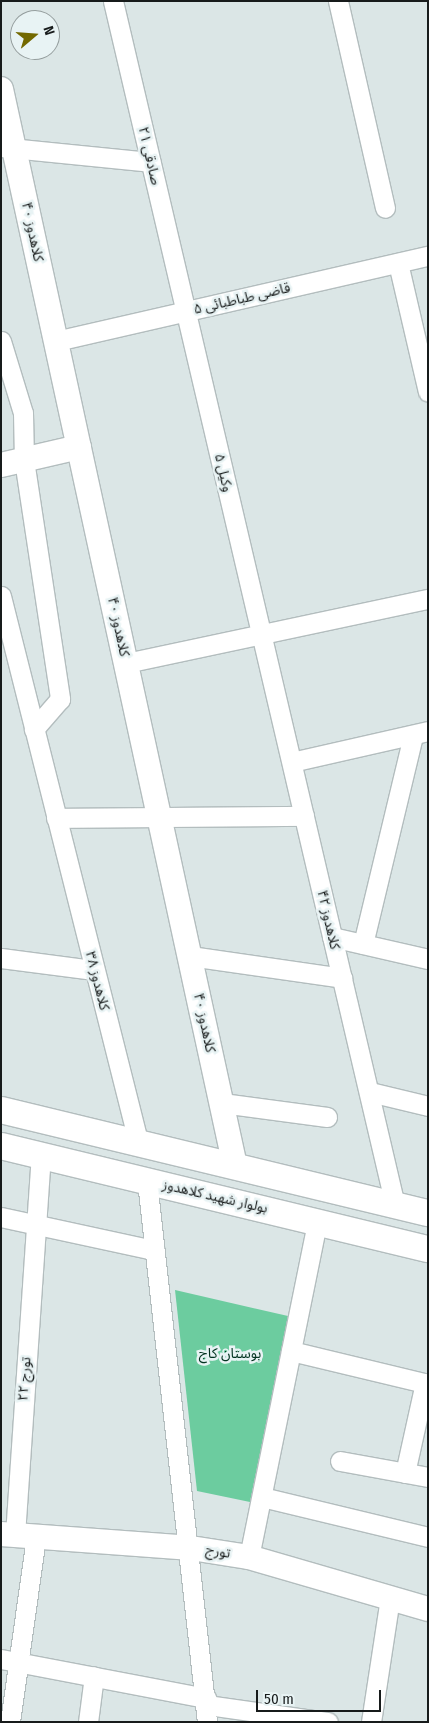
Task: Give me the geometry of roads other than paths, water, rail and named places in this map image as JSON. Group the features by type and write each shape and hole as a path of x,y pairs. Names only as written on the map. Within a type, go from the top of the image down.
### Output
{"main road":[{"path":"1,1110 428,1214"},
{"name":"بولوار شهید کلاهدوز","path":"1,1146 428,1249"}],"street":[{"name":"صادقی ۲۱","path":"113,1 186,312"},
{"path":"338,1 385,208"},
{"name":"کلاهدوز ۴۰","path":"1,88 8,147 56,341 235,1166"},
{"path":"8,147 150,162"},
{"name":"قاضی طباطبائی ۵","path":"56,341 428,256"},
{"path":"398,263 428,392"},
{"name":"وکيل ۵","path":"186,312 261,634"},
{"path":"1,341 23,413 12,463 60,699 34,728"},
{"path":"12,463 79,447"},
{"name":"کلاهدوز ۳۸","path":"1,596 139,1144"},
{"path":"126,662 428,599"},
{"name":"کلاهدوز ۴۲","path":"261,634 395,1205"},
{"path":"292,762 420,733 363,944"},
{"path":"56,818 304,816"},
{"path":"332,937 428,959"},
{"path":"190,956 342,978"},
{"path":"1,958 94,970"},
{"path":"370,1092 428,1106"},
{"path":"222,1103 327,1117"},
{"name":"تورج ۲۲","path":"10,1722 10,1661 41,1155"},
{"path":"147,1181 191,1548 207,1708"},
{"path":"1,1217 154,1250"},
{"path":"250,1557 317,1222"},
{"path":"291,1351 426,1384 405,1473"},
{"path":"340,1461 428,1477"},
{"path":"262,1497 428,1537"},
{"name":"تورج","path":"17,1535 191,1548 250,1557 428,1609"},
{"path":"370,1722 390,1598"},
{"path":"10,1661 94,1676 207,1708 328,1722"},
{"path":"88,1722 94,1676"}],"park label":[{"name":"بوستان کاج","path":"230,1354"}]}
